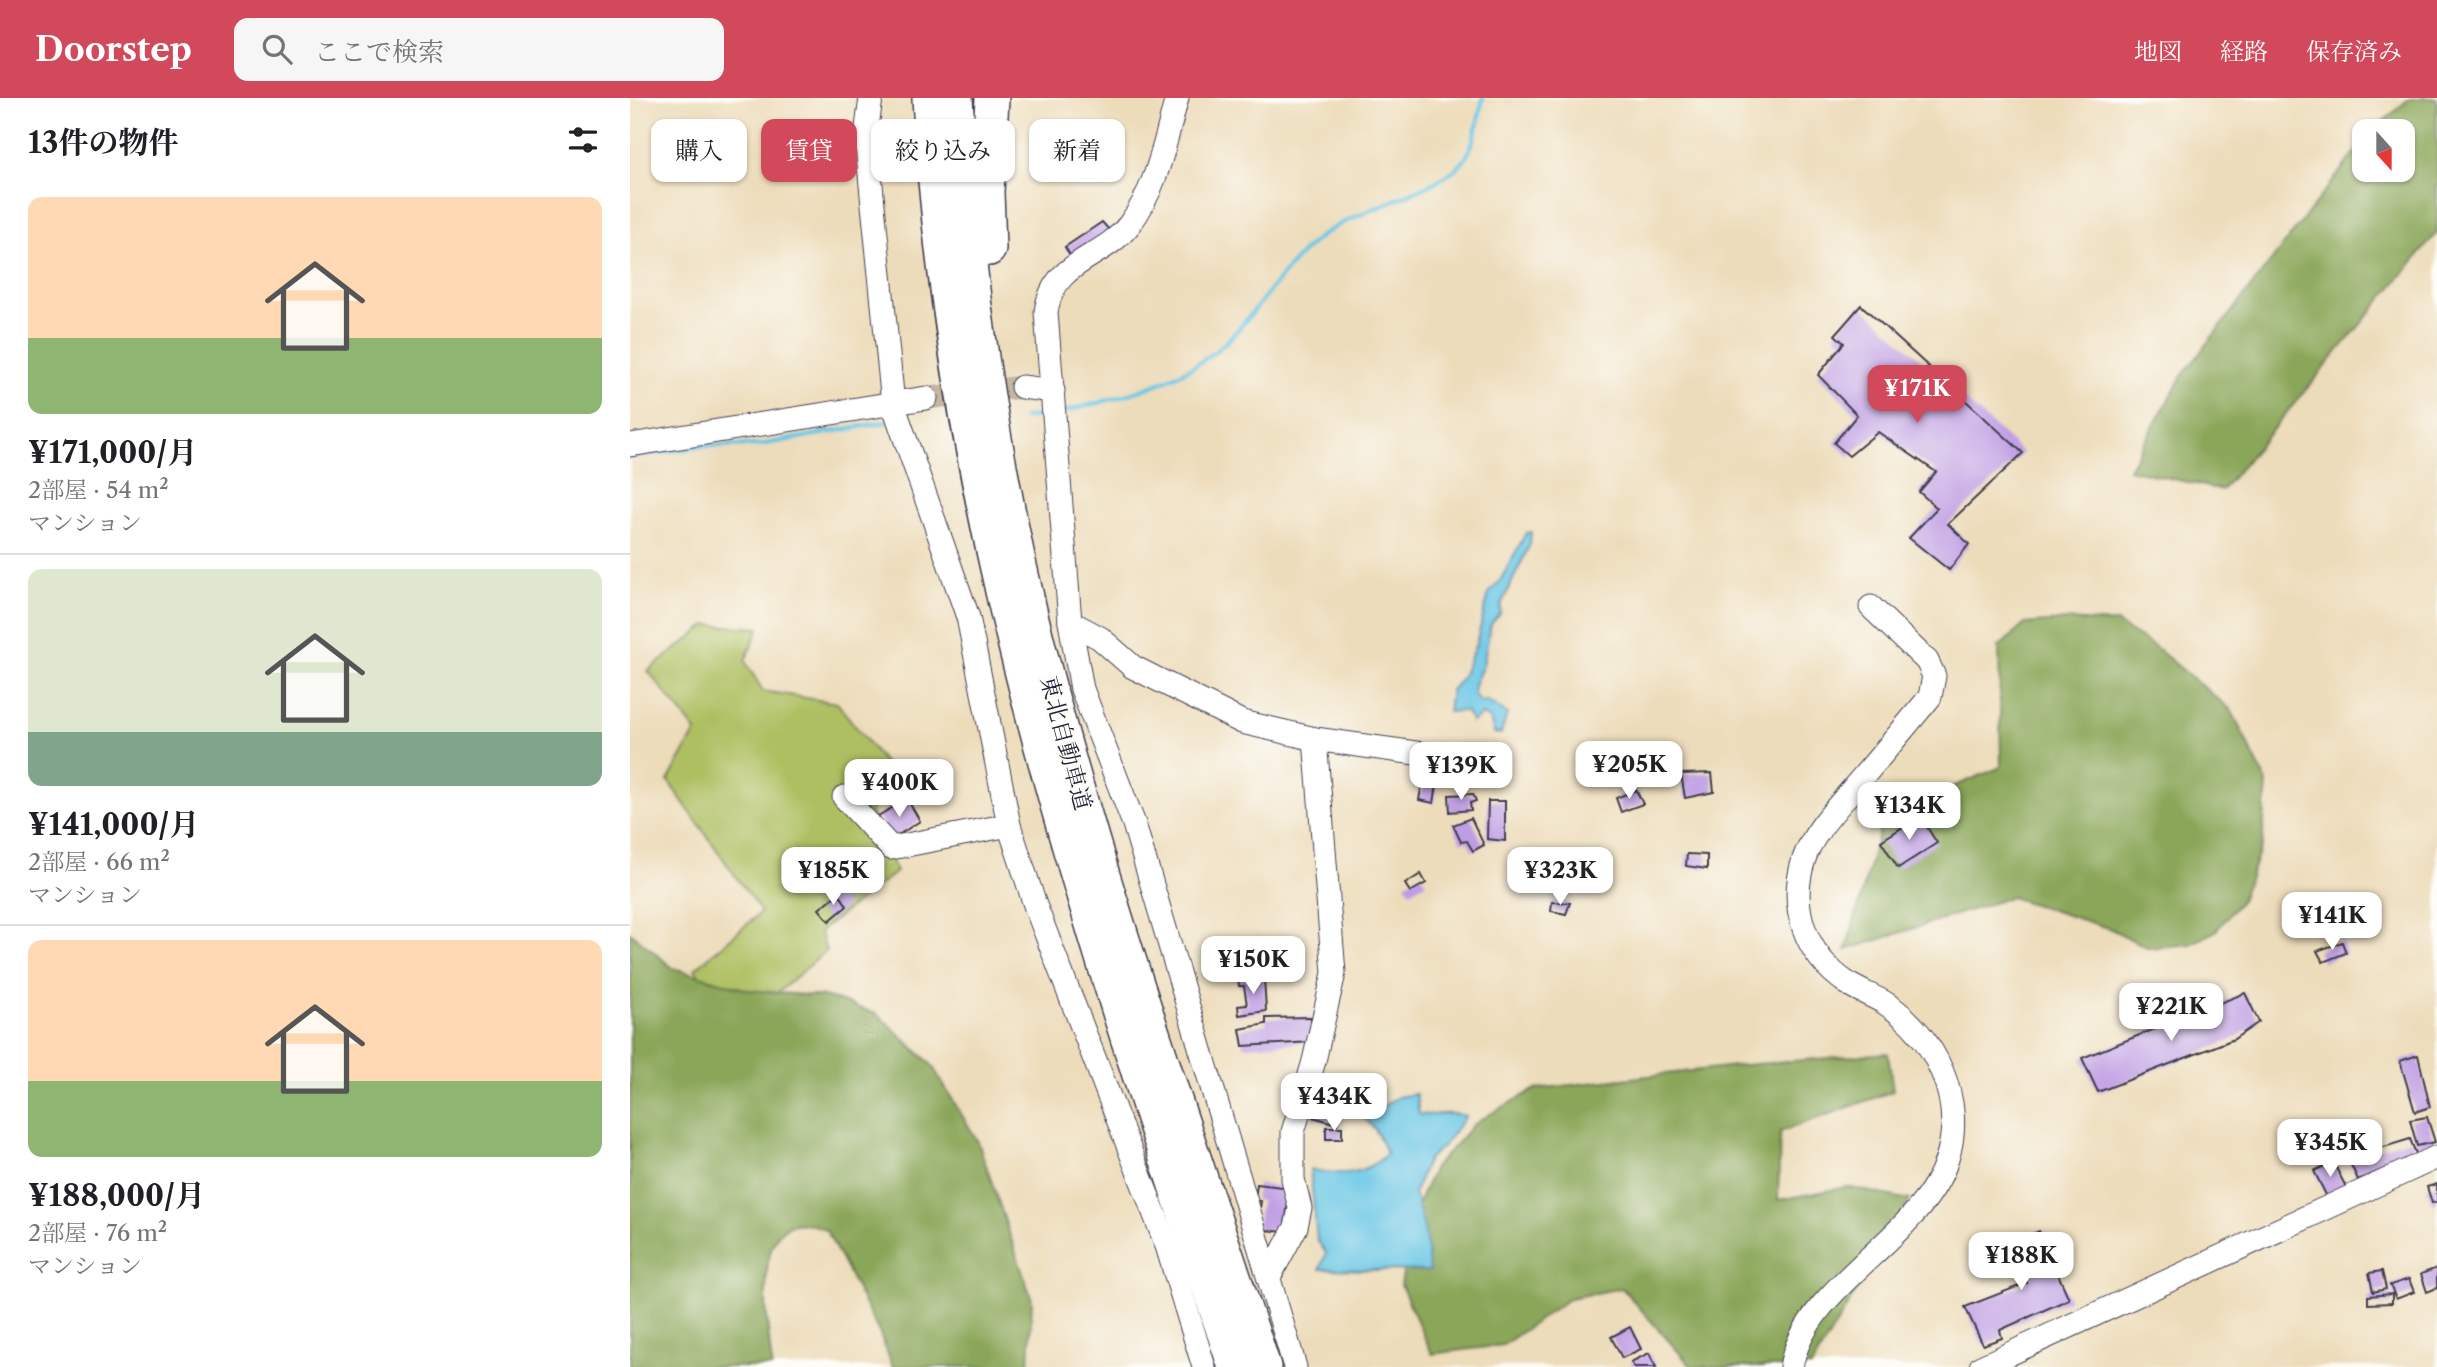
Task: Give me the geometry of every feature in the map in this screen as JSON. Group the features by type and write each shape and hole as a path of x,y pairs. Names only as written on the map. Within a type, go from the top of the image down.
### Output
{"highway":[{"name":"東北自動車道","path":"929,98 936,192 957,365 994,562 1022,680 1093,937 1234,1367"},
{"name":"東北自動車道","path":"956,98 966,223 986,373 1003,478 1032,618 1120,930 1264,1367"},
{"path":"992,98 987,192 990,277 1005,405 1034,562 1032,618"}],"street":[{"path":"871,98 866,135 892,404 968,617 1009,825 1035,905 1167,1246 1204,1367"},
{"path":"1177,98 1154,179 1140,208 1127,228 1063,275 1053,286 1046,312 1070,622 1082,689 1134,824 1296,1367"},
{"path":"1022,387 1053,391"},
{"path":"630,445 926,398"},
{"path":"1791,1367 1794,1346 1818,1311 1931,1192 1947,1159 1952,1125 1944,1076 1931,1049 1912,1026 1886,1004 1848,984 1822,964 1807,940 1799,916 1798,886 1804,857 1823,825 1930,697 1934,676 1927,661 1871,607"},
{"path":"1070,622 1100,638 1133,667 1242,722 1315,740 1437,756"},
{"path":"1269,1277 1296,1227 1300,1208 1293,1179 1293,1132 1314,1061 1334,973 1315,740"},
{"path":"844,797 891,848 1009,825"},
{"path":"1982,1367 2437,1157"}],"green space":[{"path":"2410,98 2437,98 2437,233 2222,490 2129,469 2182,376 2352,156 2352,182 2415,182 2415,119 2386,119"},
{"path":"2068,620 2116,623 2155,647 2231,710 2267,783 2262,845 2241,900 2216,931 2190,944 2149,948 2111,929 2011,897 1846,950 1879,832 1924,799 2001,767 1999,647 2025,624"},
{"path":"707,625 759,628 745,661 763,691 837,703 896,778 869,807 896,872 820,931 826,951 761,1007 714,1003 695,969 761,912 668,781 696,731 648,671"},
{"path":"630,932 673,968 748,990 827,997 877,1014 931,1064 978,1142 1032,1300 1029,1367 893,1367 880,1334 826,1230 800,1224 783,1230 772,1246 767,1269 767,1323 772,1367 630,1367"},
{"path":"1888,1053 1893,1091 1780,1132 1778,1200 1847,1187 1910,1200 1811,1367 1692,1367 1622,1288 1570,1298 1503,1345 1432,1354 1401,1285 1413,1215 1434,1168 1473,1125 1536,1089 1744,1065"}],"water":[{"path":"1531,532 1530,544 1501,605 1500,614 1491,624 1483,665 1474,685 1474,694 1480,702 1487,701 1507,714 1501,734 1494,733 1490,719 1482,715 1472,722 1465,711 1448,712 1451,690 1461,679 1476,644 1489,593 1500,581 1526,533"},
{"path":"1416,1094 1419,1114 1466,1116 1444,1145 1428,1159 1414,1192 1424,1228 1430,1271 1320,1269 1326,1253 1317,1240 1310,1169 1331,1173 1351,1172 1369,1167 1378,1161 1387,1154 1375,1129 1349,1103 1380,1108 1398,1097"}],"building":[{"path":"1102,222 1111,232 1073,260 1065,247"},
{"path":"1861,305 2023,453 1948,524 1969,544 1949,570 1909,538 1937,508 1919,492 1936,472 1878,432 1849,456 1834,443 1857,415 1818,375 1844,343 1835,335"},
{"path":"1426,763 1440,765 1434,803 1419,800"},
{"path":"1712,773 1714,792 1685,798 1681,774"},
{"path":"1636,790 1643,804 1621,812 1616,798"},
{"path":"1473,794 1476,801 1470,803 1471,810 1450,812 1449,795"},
{"path":"907,799 920,821 892,839 878,816"},
{"path":"1488,801 1505,801 1505,841 1487,839"},
{"path":"1920,816 1937,843 1898,868 1881,841"},
{"path":"1471,818 1484,845 1473,851 1467,841 1461,842 1453,825"},
{"path":"1687,854 1707,855 1707,869 1686,866"},
{"path":"1421,874 1426,883 1410,892 1405,884"},
{"path":"839,893 847,906 829,921 819,909"},
{"path":"1552,902 1570,903 1566,914 1551,911"},
{"path":"2342,942 2346,953 2323,962 2317,951"},
{"path":"1264,978 1266,1011 1239,1015 1238,1006 1247,1005 1244,986 1239,986 1238,979"},
{"path":"2245,993 2259,1022 2234,1039 2098,1092 2082,1058"},
{"path":"1311,1017 1311,1042 1243,1046 1240,1029 1266,1024 1266,1018"},
{"path":"2418,1055 2430,1107 2415,1112 2400,1061"},
{"path":"1325,1075 1348,1081 1337,1124 1313,1117"},
{"path":"2427,1117 2435,1142 2417,1146 2410,1120"},
{"path":"1326,1127 1342,1127 1342,1139 1326,1139"},
{"path":"2359,1129 2362,1141 2339,1145 2334,1135"},
{"path":"2410,1139 2417,1156 2358,1180 2348,1158"},
{"path":"2333,1162 2346,1187 2327,1197 2314,1171"},
{"path":"1257,1184 1290,1188 1284,1232 1257,1229 1261,1201 1255,1200"},
{"path":"2437,1184 2437,1202 2432,1203 2427,1187"},
{"path":"2039,1231 2069,1299 2000,1330 2002,1338 1983,1345 1965,1307 2027,1283 2010,1244"},
{"path":"2437,1268 2437,1288 2427,1292 2421,1274"},
{"path":"2382,1271 2386,1289 2373,1292 2369,1273"},
{"path":"2409,1279 2414,1292 2396,1299 2390,1285"},
{"path":"2392,1294 2392,1303 2368,1304 2368,1296"},
{"path":"1630,1327 1641,1349 1622,1358 1611,1337"},
{"path":"1649,1353 1656,1367 1634,1367 1631,1362"}],"waterway":[{"path":"1062,412 1154,386 1176,376 1216,351 1244,323 1294,261 1317,239 1333,228 1419,190 1455,170 1472,145 1483,98"},
{"path":"1024,418 1046,415"},
{"path":"630,457 704,446 760,445 886,422"}],"tunnel":[{"path":"926,398 1022,387"}]}
